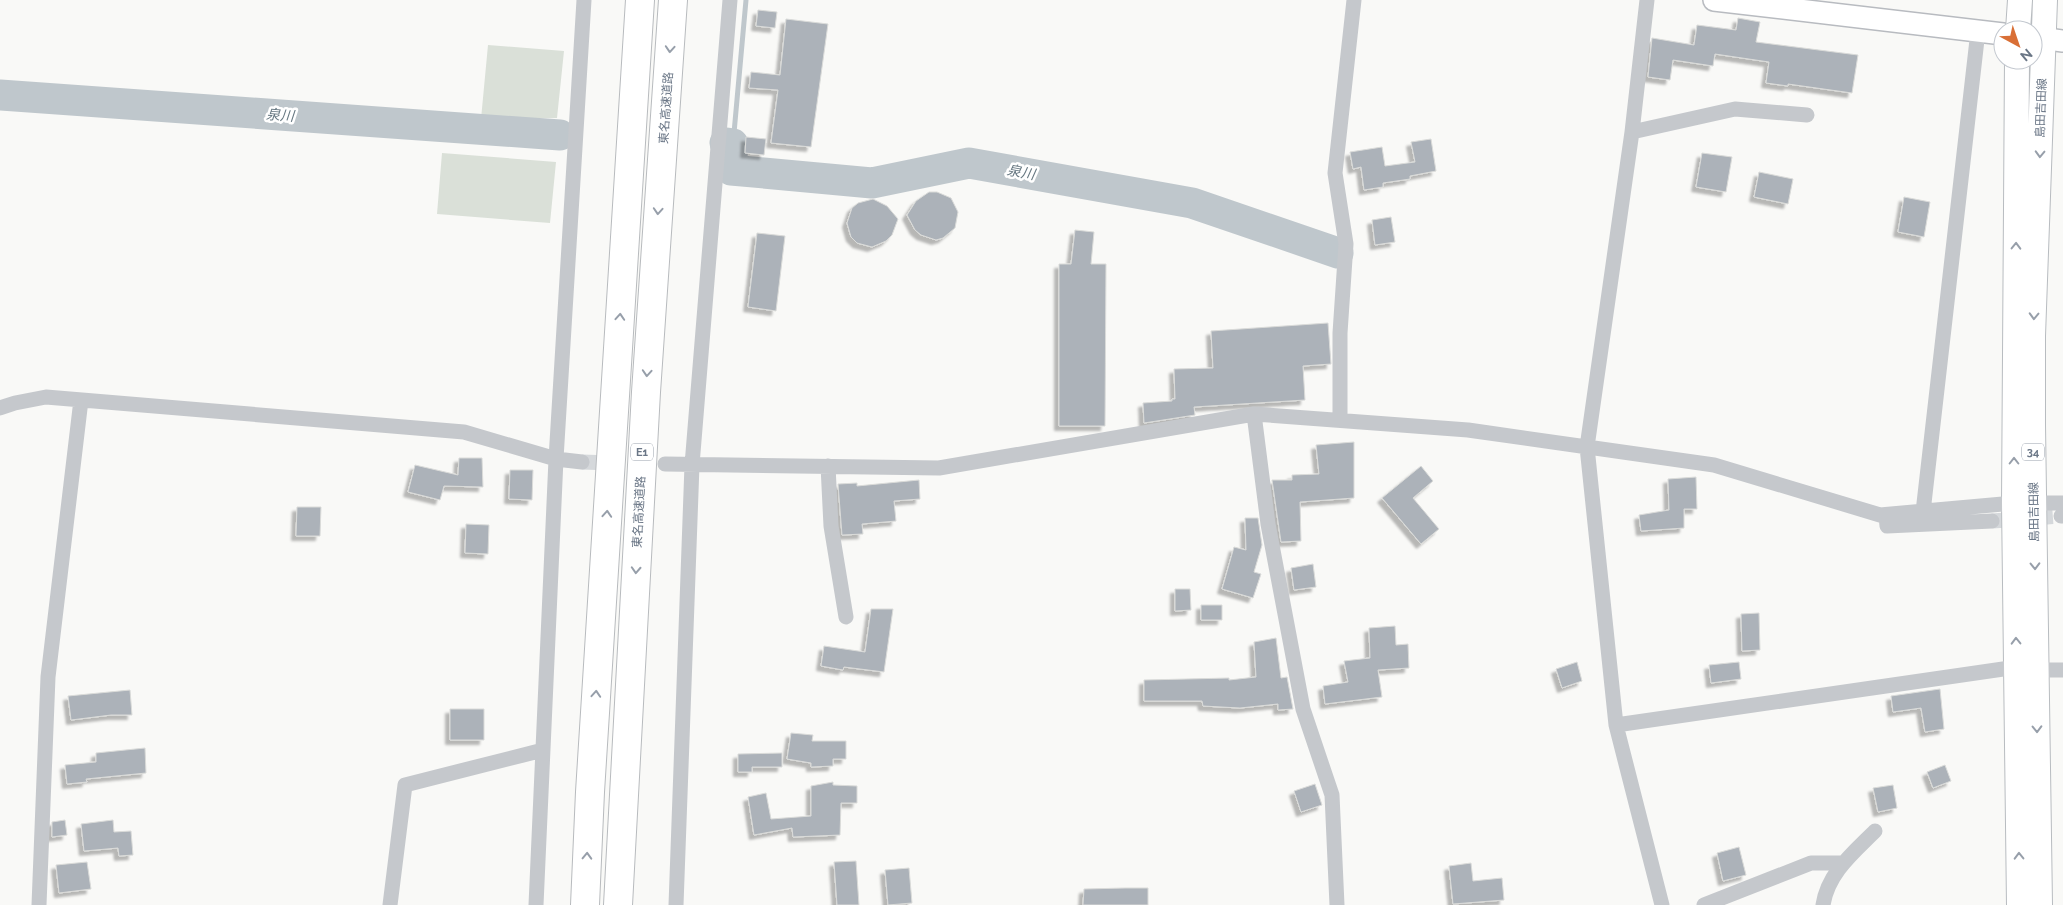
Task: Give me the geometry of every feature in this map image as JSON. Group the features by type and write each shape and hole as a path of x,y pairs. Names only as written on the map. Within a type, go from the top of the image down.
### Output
{"highway":[{"path":"586,905 590,792 640,0"},
{"name":"東名高速道路","path":"618,905 645,402 673,0"}],"main road":[{"path":"2019,20 2020,0"},
{"name":"島田吉田線","path":"2024,503 2047,39 2045,0"},
{"name":"島田吉田線","path":"2017,70 2026,668 2019,905"},
{"name":"島田吉田線","path":"2026,668 2040,905"}],"street":[{"path":"536,905 556,459 584,0"},
{"path":"676,905 692,465 730,0"},
{"path":"1340,420 1340,334 1346,244 1335,173 1354,0"},
{"path":"1647,0 1632,132 1587,447 1616,725 1662,905"},
{"path":"1714,0 1753,2 1993,33"},
{"path":"1923,512 1978,31"},
{"path":"1632,132 1735,109 1807,115"},
{"path":"0,408 46,397 464,432 556,459 582,462"},
{"path":"39,905 48,677 81,400"},
{"path":"665,464 939,468 1254,414 1468,430 1714,465 1880,516 2024,503 2062,511"},
{"path":"1254,414 1268,524 1303,709 1332,795 1337,905"},
{"path":"828,466 831,526 846,617"},
{"path":"1886,515 1887,526 1992,521"},
{"path":"1616,725 2026,668 2063,670"},
{"path":"390,905 404,785 544,750"},
{"path":"1824,905 1830,880 1842,863 1875,831"},
{"path":"1704,905 1811,863 1842,863"}],"shaded area":[{"path":"488,45 564,51 557,118 481,119"},
{"path":"442,153 556,162 550,223 437,214"}],"building":[{"path":"758,10 777,12 775,28 756,26"},
{"path":"1738,18 1760,22 1756,42 1858,55 1852,93 1788,84 1788,86 1766,83 1769,62 1715,54 1713,66 1673,60 1670,80 1648,77 1652,38 1694,45 1697,25 1736,30"},
{"path":"786,19 828,24 811,147 771,143 778,90 749,88 751,72 780,75"},
{"path":"746,137 766,139 764,155 745,153"},
{"path":"1431,139 1436,171 1410,176 1410,179 1383,183 1383,187 1364,190 1361,167 1353,169 1350,152 1382,147 1385,166 1415,162 1411,142"},
{"path":"1702,153 1732,157 1726,192 1696,187"},
{"path":"1759,172 1793,179 1788,204 1754,197"},
{"path":"929,192 937,192 951,198 958,212 955,228 943,238 936,240 921,235 915,230 907,215 916,201"},
{"path":"1904,197 1930,202 1924,237 1898,232"},
{"path":"873,199 887,206 898,219 892,235 886,241 872,247 857,243 851,237 847,223 852,208 858,203"},
{"path":"1391,217 1395,242 1375,245 1372,220"},
{"path":"1075,230 1094,232 1091,264 1106,264 1105,426 1059,426 1059,264 1071,264"},
{"path":"757,233 785,236 776,311 748,307"},
{"path":"1328,323 1331,364 1303,366 1305,400 1194,407 1195,415 1144,423 1143,403 1172,401 1172,399 1175,399 1174,369 1213,368 1211,331"},
{"path":"1354,442 1354,498 1300,502 1301,541 1281,542 1272,480 1292,480 1292,475 1319,474 1316,445"},
{"path":"459,458 482,458 483,487 444,486 440,500 408,492 415,465 458,475"},
{"path":"1421,466 1433,481 1413,498 1439,529 1421,544 1382,498"},
{"path":"510,470 533,470 532,500 509,499"},
{"path":"1696,477 1697,509 1684,509 1684,528 1641,531 1639,515 1669,510 1668,479"},
{"path":"919,480 920,499 894,501 896,521 862,524 863,534 842,535 838,484 857,483 857,486"},
{"path":"297,507 321,507 320,536 296,536"},
{"path":"1245,518 1258,518 1262,545 1254,572 1261,574 1253,598 1222,589 1234,547 1246,550"},
{"path":"466,524 489,525 488,554 465,553"},
{"path":"1313,564 1316,587 1294,590 1291,568"},
{"path":"1175,589 1190,589 1191,610 1175,611"},
{"path":"1201,605 1222,605 1222,620 1201,620"},
{"path":"871,609 893,609 884,672 844,667 843,670 821,666 824,646 865,652"},
{"path":"1759,613 1760,650 1742,651 1741,614"},
{"path":"1395,626 1396,645 1408,644 1409,668 1378,670 1382,697 1325,704 1323,686 1348,682 1344,661 1370,658 1369,628"},
{"path":"1276,638 1281,678 1287,677 1293,709 1278,710 1278,704 1240,708 1203,706 1202,701 1144,701 1144,680 1229,678 1229,680 1256,677 1254,642"},
{"path":"1577,662 1582,681 1562,688 1556,669"},
{"path":"1739,662 1741,679 1711,683 1709,665"},
{"path":"1940,689 1944,729 1925,732 1921,708 1893,712 1891,696"},
{"path":"130,690 132,715 111,715 71,720 68,696"},
{"path":"450,709 484,709 484,740 450,740"},
{"path":"791,733 813,735 812,741 846,741 846,759 833,759 833,766 811,767 811,763 787,759"},
{"path":"145,748 146,773 86,779 87,782 67,784 65,765 96,762 96,753"},
{"path":"782,753 782,767 752,767 752,772 738,772 738,754"},
{"path":"1945,765 1951,781 1933,788 1927,772"},
{"path":"833,782 833,785 857,786 857,803 841,803 840,835 793,837 792,828 754,835 748,797 766,793 771,819 811,816 811,786"},
{"path":"1315,784 1322,805 1301,812 1294,791"},
{"path":"1893,785 1897,808 1878,812 1873,788"},
{"path":"65,820 67,835 52,837 52,822"},
{"path":"113,820 114,832 131,831 133,855 119,856 118,848 84,851 81,824"},
{"path":"1739,847 1746,875 1723,881 1717,853"},
{"path":"856,861 859,905 837,905 834,862"},
{"path":"87,862 91,889 59,893 56,865"},
{"path":"1471,863 1473,881 1502,878 1504,900 1453,904 1449,866"},
{"path":"909,868 912,903 888,905 885,870"},
{"path":"1148,888 1148,905 1083,905 1084,889"}],"waterway":[{"path":"733,144 746,0"},
{"name":"泉川","path":"0,95 560,135"},
{"name":"泉川","path":"725,143 733,144 731,170 872,183 969,163 1192,203 1338,253"}],"tunnel":[{"path":"582,462 649,464"},
{"path":"1992,521 2061,516"}]}
